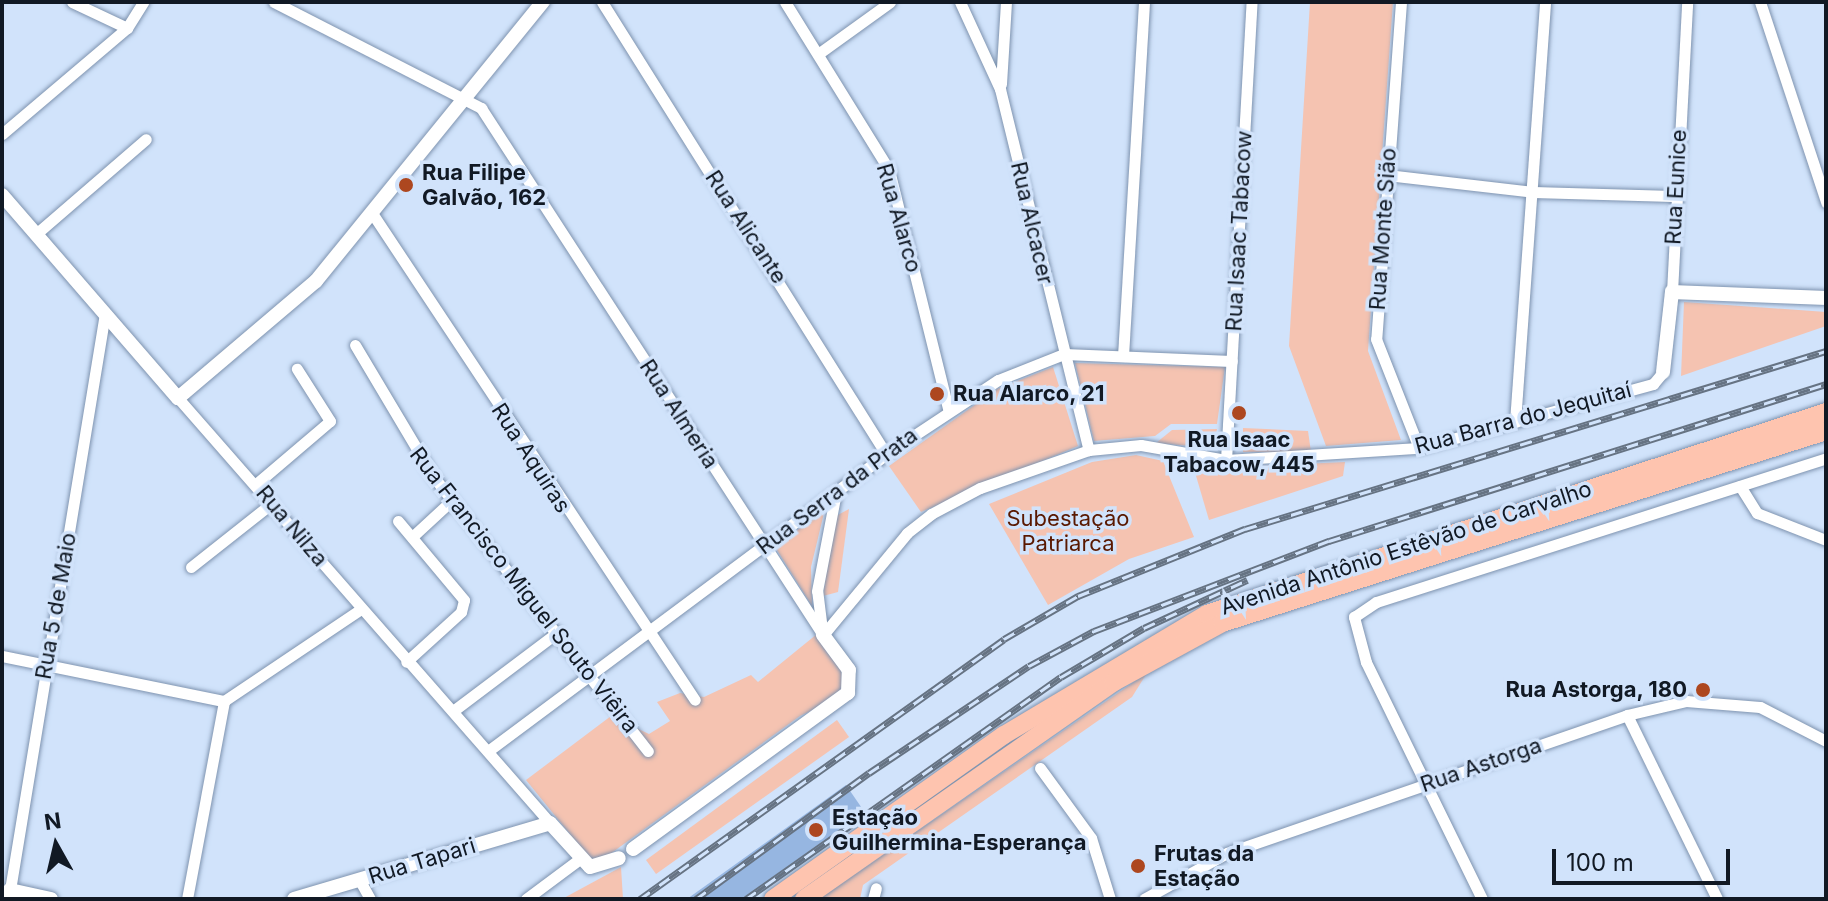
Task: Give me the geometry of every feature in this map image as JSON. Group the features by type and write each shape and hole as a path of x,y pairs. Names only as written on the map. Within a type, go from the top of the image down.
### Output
{"highway":[{"name":"Avenida Antônio Estêvão de Carvalho","path":"773,899 1004,735 1207,614 1826,412"},
{"name":"Avenida Antônio Estêvão de Carvalho","path":"804,899 1114,682 1222,623 1826,431"}],"street":[{"path":"72,2 127,28"},
{"path":"2,134 127,28 143,2"},
{"name":"Rua Almeria","path":"274,2 466,96 490,120 763,547 849,670 848,693 633,849"},
{"path":"178,398 316,281 543,2"},
{"name":"Rua Alicante","path":"602,2 886,454"},
{"name":"Rua Alarco","path":"785,2 893,181 948,409"},
{"path":"818,54 890,2"},
{"name":"Rua Alcacer","path":"960,2 1000,89 1089,450"},
{"path":"1000,89 1006,2"},
{"path":"1123,356 1144,2"},
{"name":"Rua Isaac Tabacow","path":"1226,460 1252,2"},
{"name":"Rua Monte Sião","path":"1401,2 1376,339 1419,448"},
{"path":"1515,422 1545,2"},
{"name":"Rua Eunice","path":"1663,372 1672,292 1673,196 1687,2"},
{"path":"1760,2 1826,202"},
{"path":"36,234 146,139"},
{"path":"1387,175 1533,192 1673,196"},
{"name":"Rua Nilza","path":"2,195 256,484 406,662 453,711 581,858"},
{"name":"Rua Aquiras","path":"372,213 646,633 695,700"},
{"path":"1672,292 1826,298"},
{"name":"Rua 5 de Maio","path":"10,895 105,313"},
{"name":"Rua Francisco Miguel Souto Viêira","path":"355,345 451,501 558,632 648,751"},
{"name":"Rua Serra da Prata","path":"488,751 886,454 948,409 998,380 1064,354 1232,361"},
{"path":"256,484 330,421 297,369"},
{"name":"Rua Barra do Jequitaí","path":"823,635 907,533 931,514 980,488 1089,450 1141,445 1191,458 1226,460 1419,448 1653,384 1663,372"},
{"name":"Avenida Antônio Estêvão de Carvalho","path":"1426,784 1366,662 1354,617 1376,602 1826,458"},
{"path":"1740,486 1757,513 1826,540"},
{"path":"823,635 817,591 836,492"},
{"path":"412,537 451,501"},
{"path":"191,567 272,503"},
{"path":"398,521 464,606 406,662"},
{"path":"187,899 224,701 361,609"},
{"path":"453,711 558,632"},
{"path":"2,656 224,701"},
{"name":"Rua Astorga","path":"1144,899 1227,853 1627,715 1686,701 1732,701 1789,718 1826,741"},
{"path":"1627,715 1717,899"},
{"path":"1040,768 1091,838 1110,899"},
{"path":"1426,784 1482,899"},
{"name":"Rua Tapari","path":"294,899 550,823"},
{"path":"526,899 581,858 599,869 619,858"},
{"path":"359,879 370,899"},
{"path":"10,895 51,899"}],"green space":[{"path":"1310,2 1393,2 1368,351 1401,440 1326,446 1289,346"},
{"path":"1684,302 1826,312 1826,326 1681,376"},
{"path":"1075,363 1225,367 1217,424 1171,424 1155,436 1094,441"},
{"path":"1053,367 1078,446 921,512 889,466 997,389"},
{"path":"1243,428 1308,431 1311,452 1243,452"},
{"path":"1217,429 1213,448 1156,443 1172,430"},
{"name":"Subestação Patriarca","path":"1136,455 1163,461 1194,537 1129,559 1048,605 989,504 1092,462"},
{"path":"1345,462 1343,476 1209,520 1194,469"},
{"path":"825,509 811,567 812,606 775,547"},
{"path":"849,509 838,592 823,596 834,517"},
{"path":"817,634 849,676 840,697 800,716 595,865 526,780 611,716 649,734 670,721 657,702 680,693 704,697 751,675 758,682"},
{"path":"1147,673 1132,697 863,885 860,899 819,899"},
{"path":"837,720 849,737 656,874 646,860"},
{"path":"621,867 623,899 562,899"}],"building":[{"name":"Estação Guilhermina-Esperança","path":"846,785 868,817 752,899 687,899"}],"railway":[{"path":"640,899 1004,639 1078,596 1245,529 1826,351"},
{"path":"696,899 869,773 1029,666 1094,631 1329,541 1826,384"},
{"path":"746,899 1061,677 1144,628 1247,580"}],"place":[{"name":"Rua Filipe Galvão, 162","path":"406,185"},
{"name":"Rua Alarco, 21","path":"937,394"},
{"name":"Rua Isaac Tabacow, 445","path":"1239,413"},
{"name":"Rua Astorga, 180","path":"1703,690"},
{"name":"Estação Guilhermina-Esperança","path":"816,830"},
{"name":"Frutas da Estação","path":"1138,866"}]}
